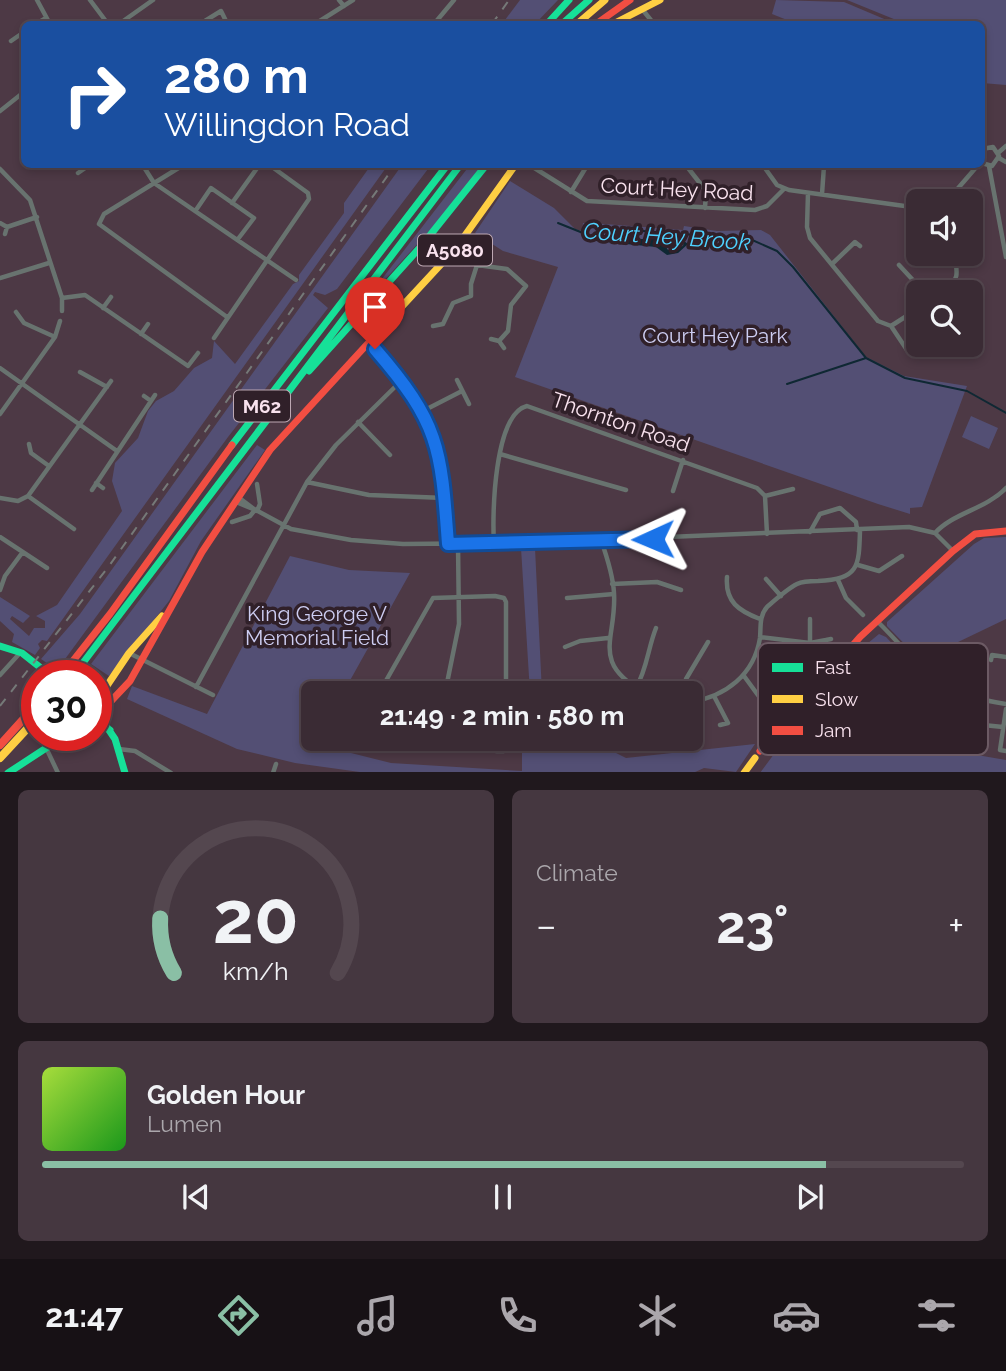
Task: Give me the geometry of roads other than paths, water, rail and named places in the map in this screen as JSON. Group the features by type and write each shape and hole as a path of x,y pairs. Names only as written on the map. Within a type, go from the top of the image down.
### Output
{"main road":[{"path":"550,21 569,0"},
{"path":"565,21 589,0"},
{"path":"580,21 605,0"},
{"path":"600,21 629,0"},
{"path":"618,21 660,0"},
{"name":"M62","path":"82,660 229,448 444,168"},
{"name":"M62","path":"78,660 458,168"},
{"path":"259,428 367,305 406,267 484,168"},
{"name":"A5080","path":"112,703 130,681 175,599 236,499 279,440 386,328 456,248 513,168"},
{"path":"857,643 877,621 975,534 1006,531"},
{"name":"A5080","path":"112,681 129,653 175,599"},
{"path":"0,646 20,652 30,660"},
{"path":"112,706 116,700"},
{"path":"0,745 21,722"},
{"path":"0,738 15,728 21,727"},
{"path":"112,734 120,749 125,772"},
{"path":"0,758 21,735"},
{"path":"8,772 40,751"},
{"path":"744,772 758,754"}],"street":[{"path":"37,0 48,21"},
{"path":"90,0 106,21"},
{"path":"123,21 153,0"},
{"path":"339,0 344,6"},
{"path":"320,21 353,0"},
{"path":"436,21 454,0"},
{"path":"642,8 652,21"},
{"path":"205,21 221,11 226,21"},
{"path":"41,21 46,18"},
{"path":"11,41 21,34"},
{"path":"0,111 21,94"},
{"path":"989,166 1006,146"},
{"path":"985,148 993,147 1006,162"},
{"path":"985,165 989,166"},
{"path":"989,166 1006,257"},
{"path":"78,173 86,168"},
{"path":"145,168 154,183 296,280"},
{"path":"178,168 104,214 99,224 227,317"},
{"path":"232,203 257,168"},
{"path":"214,338 309,199 308,193 274,168"},
{"name":"Court Hey Road","path":"534,168 587,201 761,209 784,188"},
{"path":"571,192 586,168"},
{"path":"688,168 706,191 705,208"},
{"path":"765,168 777,185 784,188 906,206"},
{"path":"822,194 824,168"},
{"path":"958,189 976,168"},
{"path":"0,169 30,200 48,263 62,298 62,311"},
{"path":"196,210 211,188 254,218 238,239"},
{"path":"808,193 808,234 878,321 891,326 906,348"},
{"path":"0,223 7,227 37,217"},
{"path":"5,234 7,227"},
{"path":"832,264 855,242 860,246"},
{"path":"456,248 477,265 508,269 528,287 511,305 508,331 499,341"},
{"path":"0,278 48,263"},
{"path":"443,324 453,303 472,299 471,280 477,265"},
{"path":"899,265 913,280"},
{"path":"62,298 85,295 188,366 198,353"},
{"path":"103,308 111,297"},
{"path":"11,320 17,315 55,337"},
{"path":"891,326 906,316"},
{"path":"0,414 55,337 61,321"},
{"path":"141,334 148,324"},
{"path":"433,326 443,324 451,328"},
{"path":"491,339 499,341 504,348"},
{"path":"375,349 402,380 423,411 440,458 448,544"},
{"path":"0,368 117,452"},
{"path":"80,372 89,371 107,387"},
{"path":"195,687 307,482 358,422 402,380"},
{"path":"457,380 469,404"},
{"path":"0,498 18,501 28,496 111,381"},
{"path":"423,411 462,391"},
{"path":"92,490 155,395"},
{"path":"144,396 151,401"},
{"name":"Thornton Road","path":"494,543 494,477 515,413 527,406 683,460 757,488 765,496"},
{"path":"358,422 390,455"},
{"path":"29,444 28,453 50,466"},
{"path":"500,454 626,490"},
{"path":"673,491 683,460"},
{"path":"307,482 369,495 445,498"},
{"path":"96,484 103,488"},
{"path":"232,522 248,517 260,503 257,484"},
{"path":"934,533 945,524 991,501 1006,488"},
{"path":"767,534 765,496 793,489"},
{"path":"28,496 74,529"},
{"path":"236,499 282,525 351,540 458,544 909,527 934,533 953,551"},
{"path":"759,643 760,619 765,609 781,596 806,582 838,580 850,574 858,565 859,530 856,522 840,508 820,513 810,532"},
{"path":"0,537 47,569"},
{"path":"601,540 614,594 608,638 617,670 626,681"},
{"path":"448,681 456,648 458,544"},
{"path":"0,590 1,581 22,553"},
{"path":"858,565 879,571 902,556"},
{"path":"727,577 726,589 731,602 744,613 760,619"},
{"path":"766,579 781,596"},
{"path":"838,580 846,598 863,615"},
{"path":"612,584 657,582 681,590"},
{"path":"567,598 614,594"},
{"path":"386,681 433,598 504,598 506,681"},
{"path":"810,619 810,643"},
{"path":"877,621 898,643"},
{"path":"640,681 645,672 646,652 656,628"},
{"path":"760,637 810,643 828,640 828,643"},
{"path":"565,647 580,641 608,638"},
{"path":"686,681 708,642"},
{"path":"703,700 715,698 744,676 755,660 758,646"},
{"path":"0,675 20,652"},
{"path":"129,653 213,695"},
{"path":"991,660 992,655 1006,657"},
{"path":"744,676 758,695"},
{"path":"715,698 728,723 720,725"},
{"path":"988,701 1006,704"},
{"path":"1006,709 1000,750 1006,751"},
{"path":"988,726 1003,727"},
{"path":"120,749 135,751 171,772"},
{"path":"47,751 58,772"},
{"path":"273,772 276,764"}],"water":[{"path":"595,233 621,239 661,240 668,250 683,246 684,241 688,244 678,253 667,255 656,247 596,241 592,237"}],"waterway":[{"name":"Court Hey Brook","path":"558,223 583,233 589,227 750,239 777,251 793,267 866,358 905,378 967,391 1006,413"},
{"path":"787,384 866,358"}],"railway":[{"path":"494,21 509,0"},
{"path":"0,706 109,566 393,168"}],"park label":[{"name":"Court Hey Park","path":"715,335"},
{"name":"King George V Memorial Field","path":"317,625"}]}
